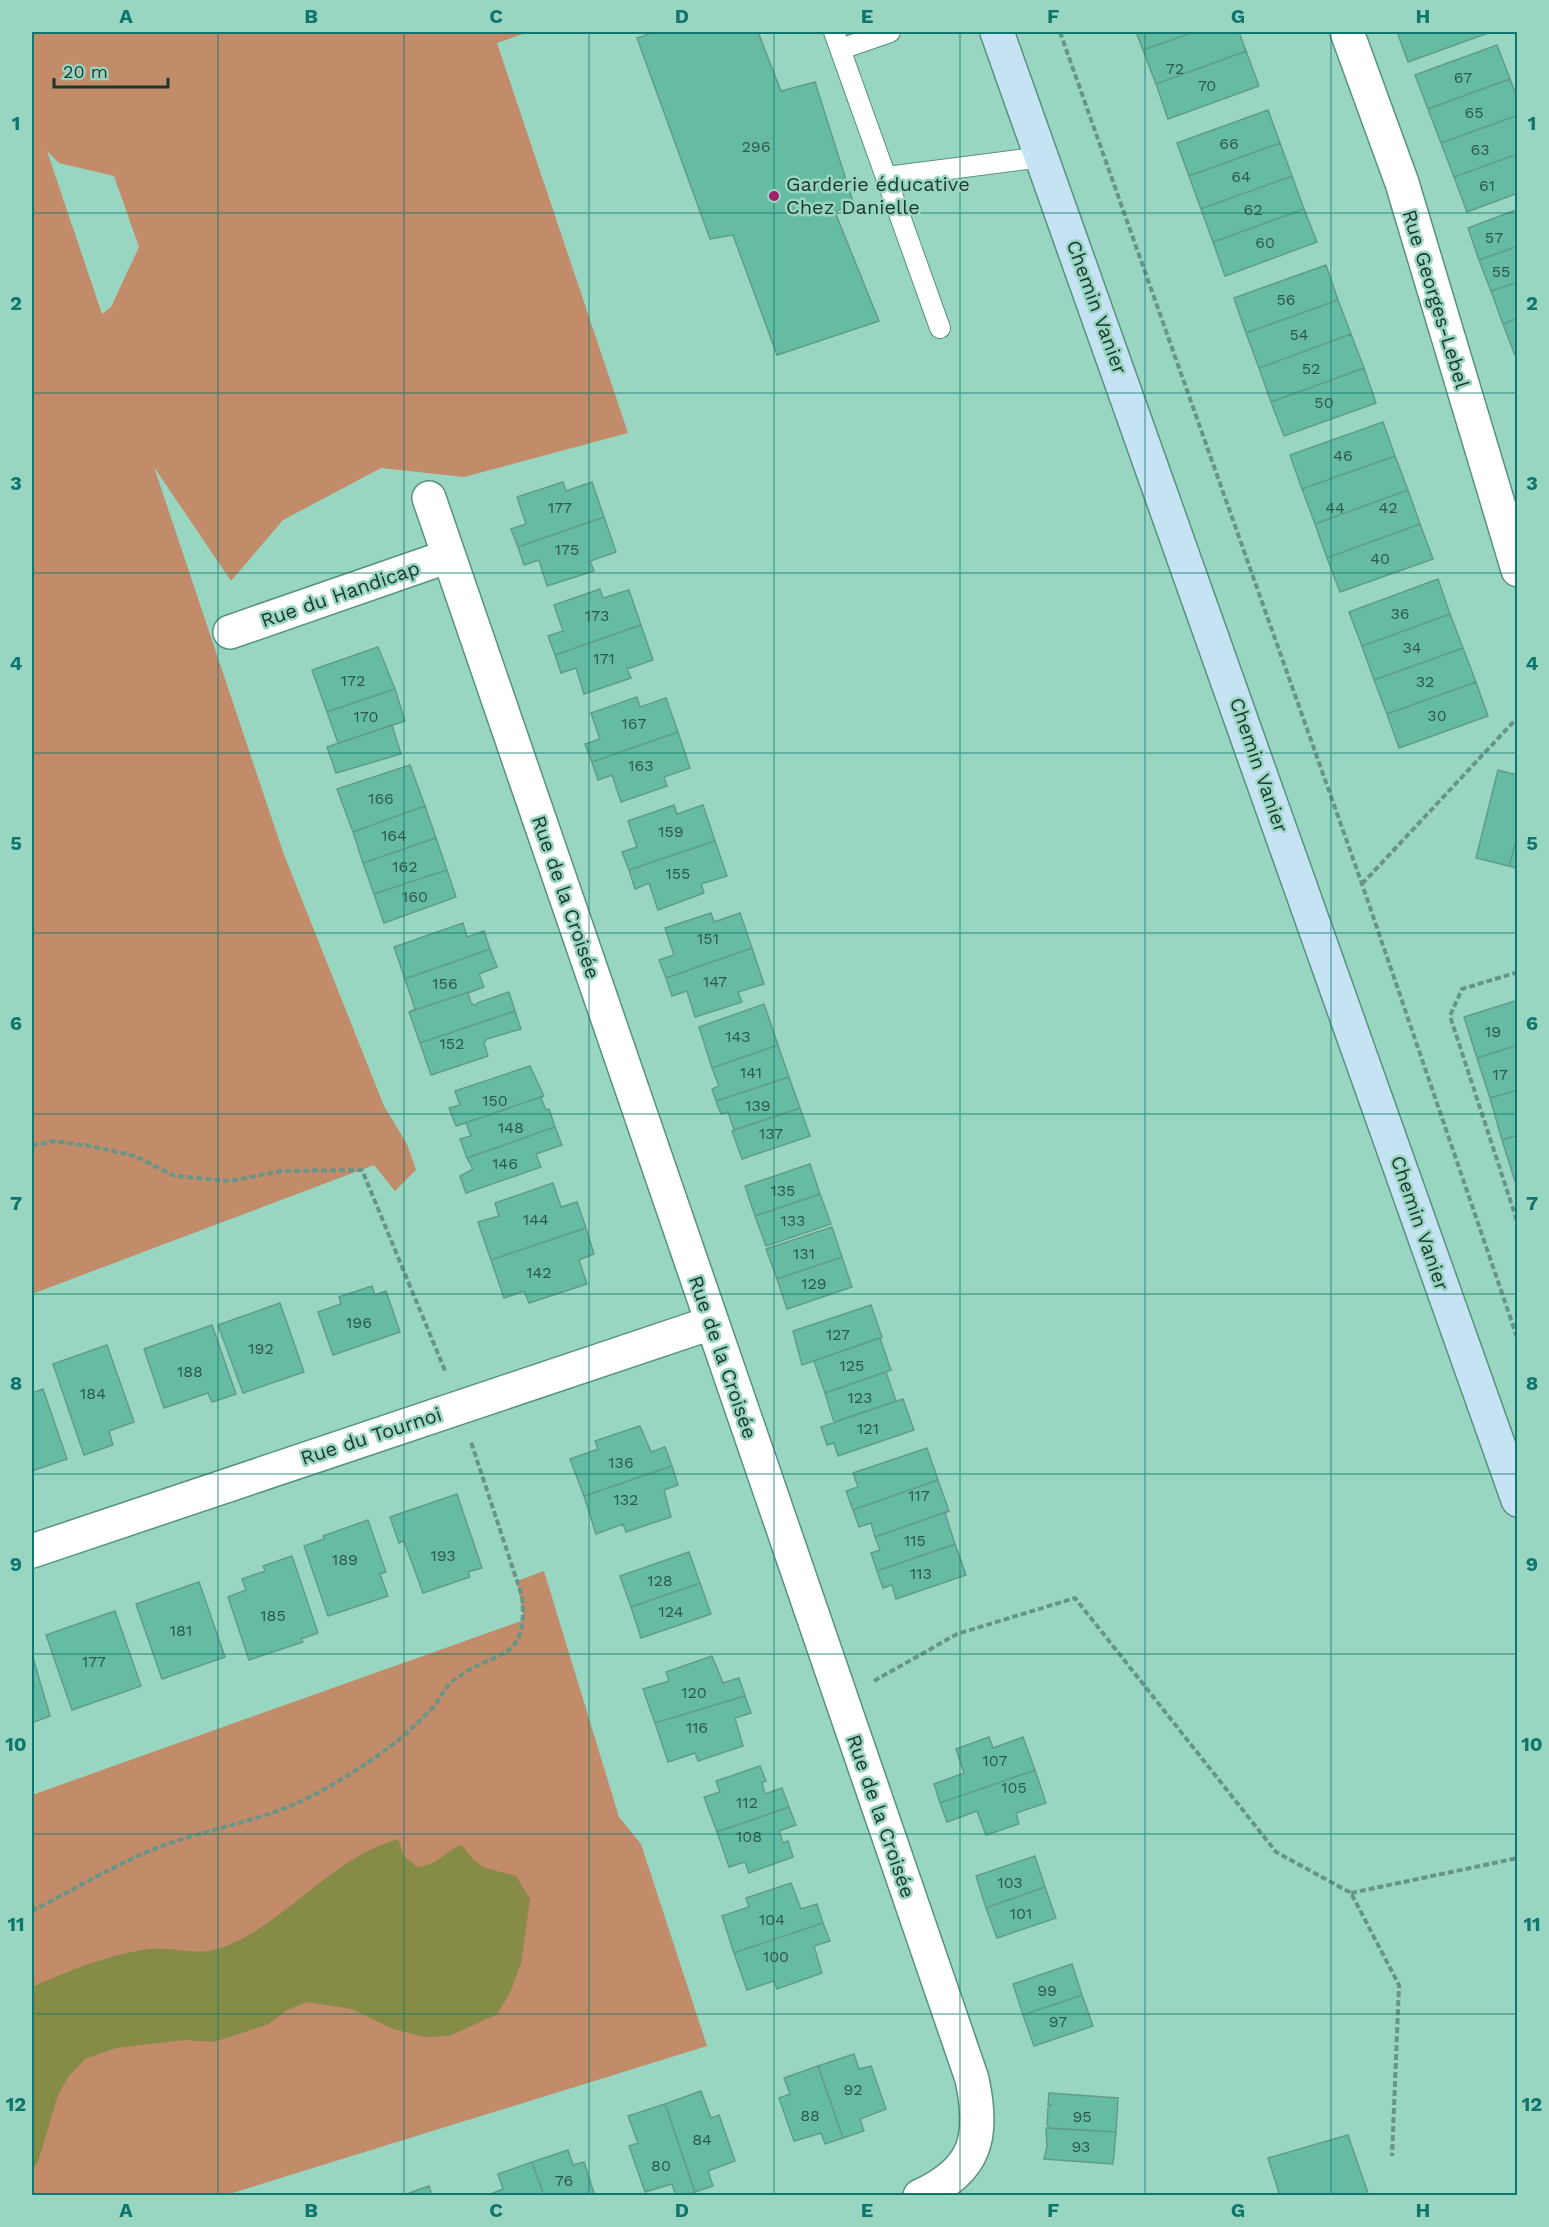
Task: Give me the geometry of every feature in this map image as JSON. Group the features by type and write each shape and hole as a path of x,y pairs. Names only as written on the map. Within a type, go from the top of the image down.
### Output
{"main road":[{"name":"Chemin Vanier","path":"998,32 1516,1491"}],"street":[{"name":"Rue Georges-Lebel","path":"1347,32 1402,183 1518,570"},
{"name":"Rue de la Croisée","path":"429,498 972,2079 978,2107 976,2138 966,2163 947,2183 920,2196"},
{"name":"Rue du Handicap","path":"230,632 449,556"},
{"name":"Rue du Tournoi","path":"32,1551 711,1323"}],"lane":[{"path":"890,32 838,40 940,328"},
{"path":"886,177 1042,157"}],"path":[{"path":"1060,32 1362,884 1518,1340"},
{"path":"1362,884 1518,717"},
{"path":"1518,972 1462,989 1450,1016 1518,1224"},
{"path":"32,1146 53,1141 90,1146 135,1156 175,1176 230,1181 281,1171 362,1170 459,1407 522,1596 524,1620 520,1637 509,1651 460,1676 445,1688 436,1704 416,1726 396,1743 317,1793 282,1809 161,1846 32,1911"},
{"path":"1510,1200 1518,1198"},
{"path":"841,1700 957,1634 1075,1598 1276,1852 1351,1893 1400,1985 1392,2156"},
{"path":"1351,1893 1518,1858"}],"shaded area":[{"path":"32,32 529,32 497,43 628,433 464,477 381,468 283,520 231,581 154,467 283,852 384,1106 407,1144 416,1170 395,1191 374,1165 32,1294","holes":["47,151 59,163 114,176 139,247 111,307 102,314"]},
{"path":"544,1571 619,1817 641,1844 707,2046 226,2195 32,2195 32,1795 524,1620 517,1581"},
{"path":"398,1839 404,1856 417,1867 437,1861 462,1845 479,1864 491,1870 516,1876 530,1899 521,1964 509,1995 496,2015 449,2036 424,2037 393,2029 352,2009 307,2002 287,2010 269,2024 214,2042 185,2040 116,2048 85,2059 69,2076 58,2095 38,2162 32,2169 32,1987 118,1955 157,1948 202,1952 221,1948 266,1924 349,1862 372,1849"}],"building":[{"path":"655,32 758,32 781,91 815,82 853,202 835,212 879,321 777,355 733,235 710,239 637,38"},
{"path":"1136,32 1194,32 1143,50"},
{"path":"1194,32 1239,32 1246,51 1156,84 1143,50"},
{"path":"1397,32 1491,32 1408,62"},
{"path":"1497,45 1510,79 1428,109 1415,75"},
{"path":"1246,51 1259,86 1168,119 1156,84"},
{"path":"1510,79 1518,100 1518,115 1441,143 1428,109"},
{"path":"1268,110 1280,143 1189,176 1177,143"},
{"path":"1518,115 1518,154 1454,177 1441,143"},
{"path":"1280,143 1292,176 1201,209 1189,176"},
{"path":"1518,154 1518,193 1467,212 1454,177"},
{"path":"1292,176 1304,209 1213,242 1201,209"},
{"path":"1304,209 1317,242 1225,276 1213,242"},
{"path":"1518,209 1518,246 1479,260 1468,228"},
{"path":"1518,246 1518,282 1491,291 1479,260"},
{"path":"1326,265 1338,300 1246,333 1234,298"},
{"path":"1518,282 1518,318 1503,324 1491,291"},
{"path":"1338,300 1351,334 1259,368 1246,333"},
{"path":"1518,318 1518,354 1515,355 1503,324"},
{"path":"1351,334 1364,368 1271,402 1259,368"},
{"path":"1364,368 1376,403 1284,436 1271,402"},
{"path":"1383,422 1395,456 1302,489 1290,455"},
{"path":"1395,456 1408,490 1315,524 1302,489"},
{"path":"563,482 566,491 592,482 604,517 518,547 511,529 526,524 517,497"},
{"path":"1408,490 1420,524 1327,558 1315,524"},
{"path":"604,517 616,552 590,561 594,571 547,586 539,560 524,565 518,547"},
{"path":"1420,524 1433,559 1340,592 1327,558"},
{"path":"1438,579 1450,614 1362,646 1349,612"},
{"path":"600,589 603,598 629,590 641,625 555,655 548,636 563,631 554,605"},
{"path":"1450,614 1463,648 1374,680 1362,646"},
{"path":"641,625 653,660 627,669 631,678 584,694 576,668 561,673 555,655"},
{"path":"378,647 395,689 327,712 312,670"},
{"path":"1463,648 1476,682 1387,714 1374,680"},
{"path":"1476,682 1488,716 1399,748 1387,714"},
{"path":"395,689 405,721 338,743 327,712"},
{"path":"637,697 640,707 666,698 678,732 592,762 585,744 600,739 591,713"},
{"path":"392,725 401,754 336,773 327,747"},
{"path":"678,732 690,768 664,777 667,786 621,802 612,775 598,780 592,762"},
{"path":"410,765 425,806 353,832 337,789"},
{"path":"1498,770 1518,775 1518,834 1509,866 1476,858"},
{"path":"674,805 677,814 703,805 715,841 629,870 622,852 637,847 628,821"},
{"path":"425,806 436,838 363,863 353,832"},
{"path":"1518,834 1518,869 1509,866"},
{"path":"436,838 447,870 374,894 363,863"},
{"path":"715,841 727,876 701,884 704,893 658,910 649,883 635,889 629,870"},
{"path":"447,870 456,897 384,923 374,894"},
{"path":"711,913 714,922 740,913 752,948 666,978 659,960 674,955 665,928"},
{"path":"463,923 467,937 484,931 490,949 405,979 394,947"},
{"path":"752,948 764,984 738,992 742,1002 695,1017 687,991 672,996 666,978"},
{"path":"490,949 497,967 479,974 484,987 409,1012 415,1009 405,979"},
{"path":"484,987 468,993 471,1003 476,1006 477,1003 509,992 515,1011 420,1043 409,1012"},
{"path":"1518,1000 1518,1045 1477,1058 1464,1017"},
{"path":"764,1004 778,1045 712,1068 699,1027"},
{"path":"515,1011 521,1029 487,1039 484,1043 488,1056 431,1075 420,1043"},
{"path":"778,1045 789,1077 716,1101 712,1089 719,1086 712,1068"},
{"path":"1518,1045 1518,1090 1490,1098 1477,1058"},
{"path":"530,1066 544,1096 456,1126 449,1108 460,1105 455,1091"},
{"path":"789,1077 800,1108 734,1130 728,1112 721,1114 716,1101"},
{"path":"1518,1090 1518,1135 1502,1140 1490,1098"},
{"path":"544,1096 541,1098 546,1110 549,1109 555,1127 467,1158 460,1139 471,1136 466,1123 456,1126"},
{"path":"800,1108 810,1136 742,1159 732,1131"},
{"path":"555,1127 562,1145 536,1154 541,1167 466,1193 460,1176 473,1169 467,1158"},
{"path":"1518,1135 1518,1180 1515,1181 1502,1140"},
{"path":"810,1164 820,1194 755,1216 745,1186"},
{"path":"553,1183 561,1207 577,1202 586,1228 491,1260 478,1222 499,1216 495,1203"},
{"path":"820,1194 831,1224 766,1246 755,1216"},
{"path":"832,1227 842,1257 777,1279 766,1249"},
{"path":"586,1228 594,1254 579,1260 587,1284 529,1303 524,1291 504,1298 491,1260"},
{"path":"842,1257 852,1287 787,1309 777,1279"},
{"path":"372,1286 375,1295 386,1291 400,1332 333,1355 318,1312 341,1304 339,1297"},
{"path":"280,1303 304,1372 243,1393 218,1325"},
{"path":"871,1305 882,1337 802,1365 793,1331"},
{"path":"212,1325 236,1394 212,1402 208,1393 164,1408 144,1349"},
{"path":"880,1338 891,1370 825,1393 814,1361"},
{"path":"107,1345 134,1422 109,1431 113,1445 84,1455 53,1364"},
{"path":"886,1372 896,1401 834,1422 825,1393"},
{"path":"43,1389 67,1459 32,1471 32,1393"},
{"path":"903,1399 914,1430 838,1456 834,1443 827,1445 821,1427"},
{"path":"640,1426 651,1452 665,1447 672,1466 584,1496 570,1459 598,1449 595,1441"},
{"path":"927,1448 938,1480 853,1510 846,1491 858,1487 853,1473"},
{"path":"672,1466 678,1485 664,1490 671,1517 626,1532 623,1524 596,1534 584,1496"},
{"path":"938,1480 949,1511 875,1537 871,1523 859,1527 853,1510"},
{"path":"457,1494 482,1568 468,1572 470,1577 423,1593 404,1541 399,1543 390,1517"},
{"path":"949,1511 945,1513 955,1544 877,1571 871,1553 880,1550 875,1537"},
{"path":"368,1520 386,1572 380,1574 388,1596 328,1616 304,1546 324,1539 323,1536"},
{"path":"955,1544 966,1575 896,1599 892,1585 883,1588 877,1571"},
{"path":"689,1552 700,1583 631,1607 620,1576"},
{"path":"292,1556 318,1633 301,1639 303,1642 249,1660 228,1597 246,1590 242,1579 265,1571 263,1566"},
{"path":"199,1582 225,1657 162,1679 136,1604"},
{"path":"700,1583 711,1614 641,1638 631,1607"},
{"path":"115,1611 141,1686 72,1710 46,1635"},
{"path":"32,1654 50,1716 32,1723"},
{"path":"712,1656 723,1683 739,1678 745,1696 655,1723 643,1689 669,1681 666,1672"},
{"path":"745,1696 751,1713 735,1718 743,1746 698,1761 695,1753 668,1762 655,1723"},
{"path":"989,1737 993,1748 1023,1737 1035,1770 940,1803 934,1784 964,1773 956,1749"},
{"path":"760,1766 766,1781 762,1783 765,1794 782,1788 789,1807 717,1832 704,1797 720,1792 716,1781"},
{"path":"1035,1770 1046,1803 1016,1813 1019,1824 986,1835 977,1811 947,1822 940,1803"},
{"path":"789,1807 796,1825 779,1831 783,1843 788,1841 793,1857 749,1873 745,1862 729,1867 717,1832"},
{"path":"1035,1856 1045,1887 986,1908 976,1876"},
{"path":"791,1883 801,1909 817,1904 823,1923 734,1953 722,1916 749,1907 746,1898"},
{"path":"1045,1887 1056,1918 997,1938 986,1908"},
{"path":"823,1923 830,1941 814,1946 822,1973 777,1989 774,1981 747,1990 734,1953"},
{"path":"1072,1964 1082,1995 1023,2015 1013,1984"},
{"path":"1082,1995 1093,2026 1034,2046 1023,2015"},
{"path":"854,2054 859,2069 871,2066 886,2109 860,2119 864,2131 843,2138 818,2066"},
{"path":"818,2066 843,2138 825,2144 821,2133 794,2141 779,2098 790,2094 784,2078"},
{"path":"701,2091 711,2118 719,2115 735,2161 708,2171 713,2186 695,2192 665,2104"},
{"path":"1049,2093 1118,2098 1116,2132 1049,2128 1048,2108 1051,2105 1048,2105"},
{"path":"665,2104 695,2192 686,2196 676,2196 672,2184 645,2192 629,2146 638,2143 628,2116"},
{"path":"1046,2128 1116,2132 1113,2164 1044,2159 1047,2147"},
{"path":"1348,2135 1369,2196 1280,2196 1268,2158"},
{"path":"568,2150 573,2165 584,2162 595,2196 544,2196 532,2162"},
{"path":"532,2162 544,2196 493,2196 493,2193 503,2189 498,2174"},
{"path":"429,2186 432,2196 401,2196"}],"place":[{"name":"Garderie éducative Chez Danielle","path":"774,196"}]}
